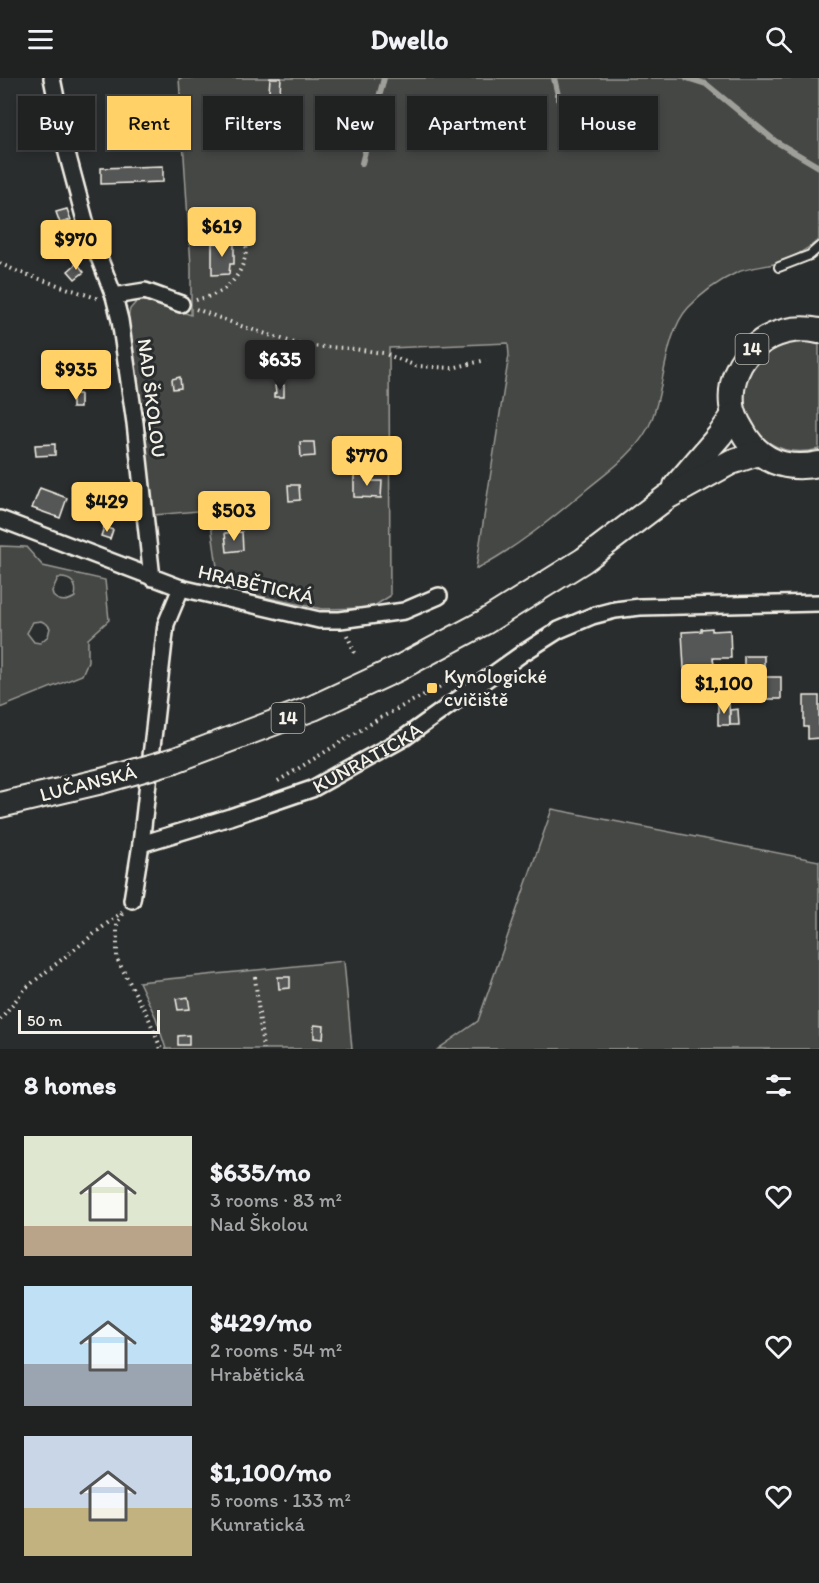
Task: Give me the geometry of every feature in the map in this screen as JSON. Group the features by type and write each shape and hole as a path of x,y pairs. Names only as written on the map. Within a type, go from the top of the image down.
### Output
{"main road":[{"name":"14","path":"667,497 730,462 758,453 749,444 734,415 732,385 739,366 744,357 776,333 807,330 819,323"},
{"name":"14","path":"667,497 720,435 734,415"},
{"path":"758,453 782,464 808,466 819,464"},
{"name":"LUČANSKÁ","path":"0,805 102,781 175,760 302,712 399,668 484,622 584,560 667,497"}],"street":[{"name":"NAD ŠKOLOU","path":"52,78 67,153 86,224 120,320 135,423 152,578"},
{"path":"115,301 145,291 181,304"},
{"name":"HRABĚTICKÁ","path":"0,519 181,588 319,620 340,620 404,611 439,596"},
{"path":"132,900 141,844 166,624 181,588"},
{"name":"KUNRATICKÁ","path":"141,844 312,789 405,738 523,653 559,630 592,616 640,606 819,603"}],"lane":[{"path":"779,267 810,255 819,247"}],"path":[{"path":"181,304 215,294 233,281 242,269 247,239 245,225 239,214"},
{"path":"0,263 16,271 115,301"},
{"path":"181,304 304,346 347,348 383,353 416,366 453,368 486,360"},
{"path":"276,783 380,718 432,690"},
{"path":"0,1019 27,987 123,910 117,924 117,959 149,1019 161,1049"},
{"path":"255,977 263,1049"}],"shaded area":[{"path":"179,78 819,78 819,240 784,261 736,273 716,284 693,303 680,320 674,334 654,414 636,446 612,469 547,522 505,552 476,569 509,355 508,343 389,348 390,596 371,608 322,609 220,588 209,510 154,515 128,317 130,309 137,301 151,301 191,315 191,266 184,150 191,150 191,96 180,96"},
{"path":"793,341 806,341 819,345 819,449 792,451 770,443 755,429 746,410 745,389 752,369 768,352"},
{"path":"0,546 26,547 43,566 105,580 109,620 88,639 88,661 82,675 0,708","holes":["58,578 72,582 75,597 64,601 53,596 52,591","41,621 50,628 48,636 40,643 34,642 27,633 33,622"]},
{"path":"552,809 819,861 819,1049 438,1049 478,1021"},
{"path":"344,961 352,1049 166,1049 156,1018 139,982"}],"building":[{"path":"270,78 281,78 280,92 269,92"},
{"path":"163,166 163,182 101,184 101,168"},
{"path":"67,209 71,220 60,223 56,212"},
{"path":"212,243 234,244 234,264 230,264 229,274 212,275"},
{"path":"77,263 84,272 75,279 68,271"},
{"path":"180,377 181,388 173,389 172,379"},
{"path":"284,385 284,397 274,397 275,386"},
{"path":"72,394 80,394 80,408 72,408"},
{"path":"300,442 314,442 315,456 301,457"},
{"path":"55,444 55,455 36,456 35,445"},
{"path":"354,473 365,473 366,481 382,481 381,498 354,497"},
{"path":"288,485 299,485 300,500 289,501"},
{"path":"40,488 67,498 60,518 32,508"},
{"path":"104,527 113,530 110,539 101,536"},
{"path":"242,532 243,550 227,552 225,533"},
{"path":"712,628 712,631 730,630 731,658 713,658 714,665 684,668 682,632"},
{"path":"744,656 764,656 764,677 781,677 781,699 744,699"},
{"path":"804,696 819,696 819,738 808,739 808,727 804,727"},
{"path":"718,704 729,704 730,725 718,725"},
{"path":"738,709 739,725 730,725 730,710"},
{"path":"278,977 290,977 290,988 279,989"},
{"path":"188,997 190,1009 178,1010 176,999"},
{"path":"314,1025 324,1026 323,1039 314,1038"},
{"path":"189,1035 189,1045 178,1045 178,1036"}],"waterway":[{"path":"362,163 384,78"},
{"path":"554,78 559,100"},
{"path":"687,78 706,84 775,141 819,167"}],"place":[{"name":"Kynologické cvičiště","path":"432,688"}]}
